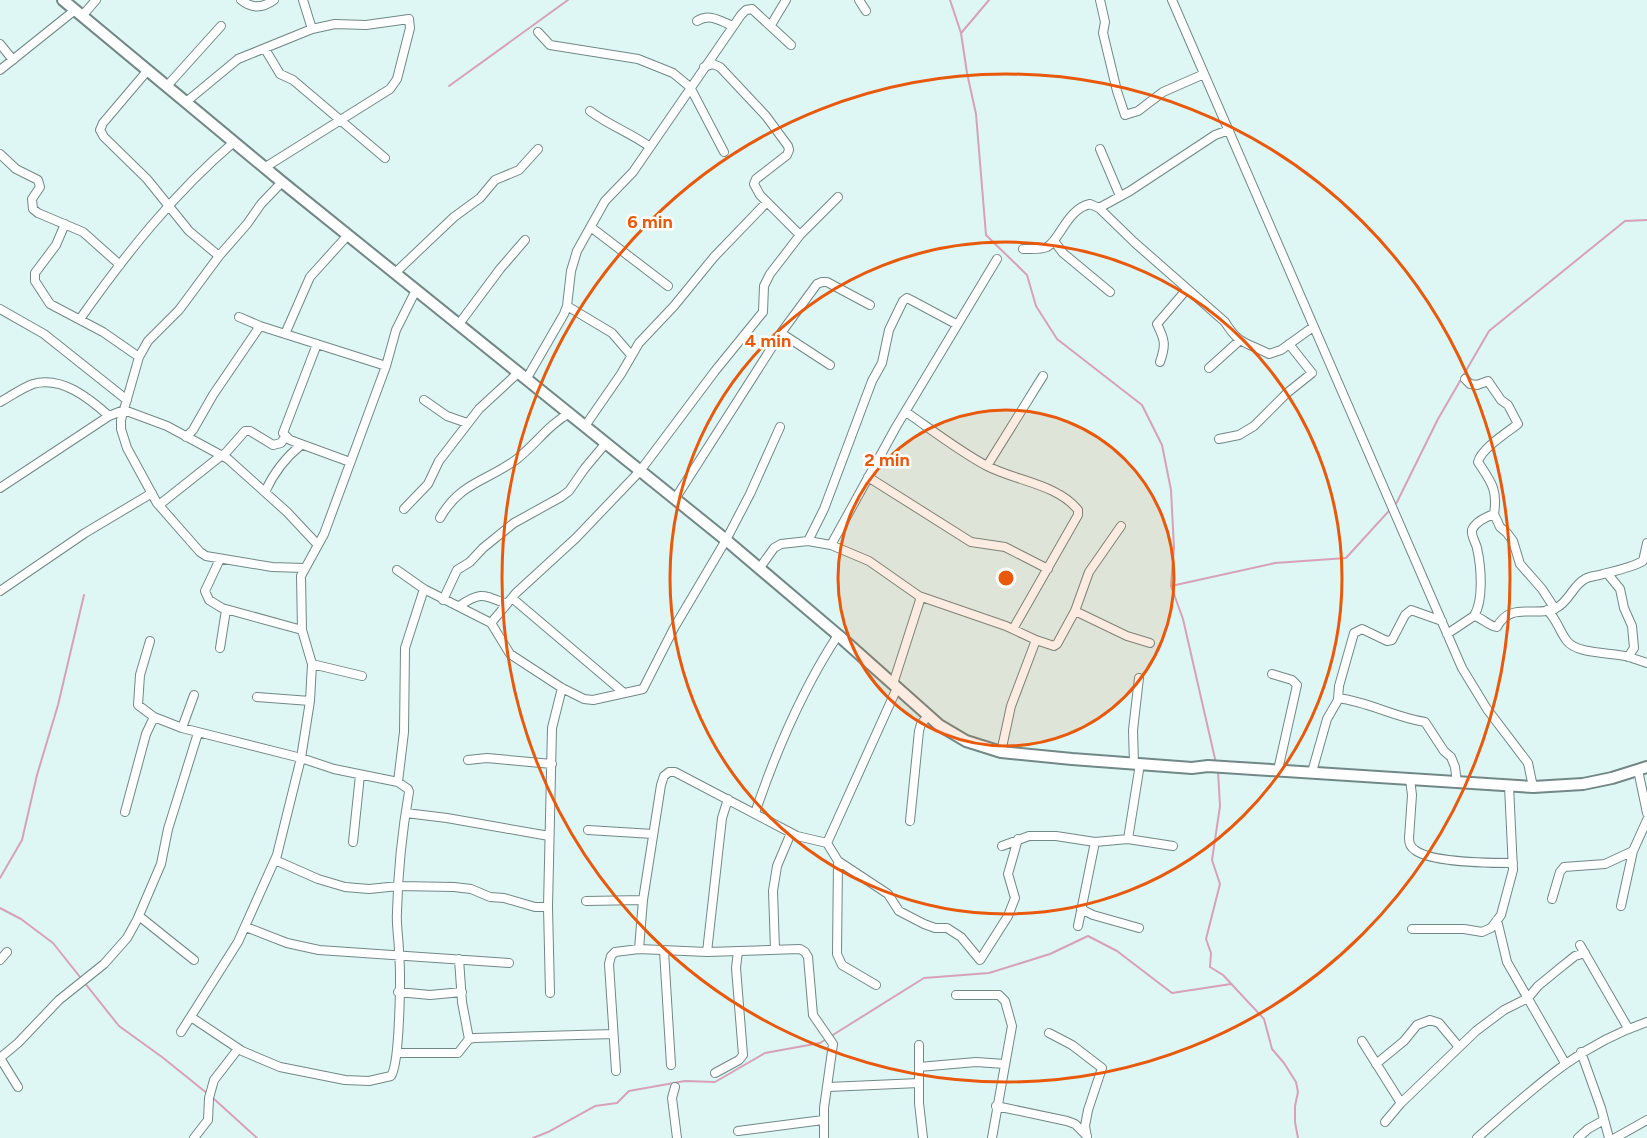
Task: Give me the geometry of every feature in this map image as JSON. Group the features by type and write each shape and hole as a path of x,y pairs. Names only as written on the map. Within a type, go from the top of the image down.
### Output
{"main road":[{"path":"63,0 264,168 726,540 838,635 928,716 966,741 1001,752 1137,764 1312,772 1533,788 1582,784 1642,769"}],"street":[{"path":"0,70 96,0"},
{"path":"241,0 247,5 257,7 267,5 274,0"},
{"path":"303,0 312,29"},
{"path":"752,9 756,0"},
{"path":"771,25 786,0"},
{"path":"859,0 866,11"},
{"path":"1100,0 1105,22 1103,33 1125,115 1138,111 1163,92 1204,74"},
{"path":"1173,0 1447,634 1470,683 1528,763 1533,788"},
{"path":"404,509 428,484 440,461 467,423 488,400 523,375 567,306 574,259 605,201 633,172 690,87 746,10 752,9 791,45"},
{"path":"697,21 704,17 713,18 733,26"},
{"path":"186,102 238,58 266,49 312,29 335,24 366,25 409,19 410,28 397,79 390,89 264,168"},
{"path":"168,86 221,26"},
{"path":"538,32 550,45 607,53 647,62 674,73 690,87 724,152"},
{"path":"0,44 13,60"},
{"path":"266,49 280,74 293,80 385,158"},
{"path":"704,67 713,64 720,67 766,116 788,146 787,155 754,181 755,188 800,235"},
{"path":"148,70 103,123 100,130 104,137 147,179 189,231 219,256"},
{"path":"590,111 609,125 650,147"},
{"path":"1099,208 1215,135 1229,130"},
{"path":"80,319 142,236 203,168 234,142"},
{"path":"395,273 454,218 484,194 495,180 519,170 538,149"},
{"path":"1100,149 1120,196"},
{"path":"0,154 16,169 38,180 40,187 32,199 33,209 83,232 120,265"},
{"path":"282,182 219,256 179,310 148,341 139,357 121,429 127,448 159,506 200,552 220,559 272,567 304,568"},
{"path":"491,623 510,601 576,538 640,471 715,371 763,312 766,280 800,235 838,197"},
{"path":"585,426 621,374 639,343 767,202"},
{"path":"1023,249 1042,248 1054,241 1065,223 1082,207 1089,204 1099,208 1225,322 1234,338 1239,341 1269,354 1281,350 1313,327"},
{"path":"65,224 56,244 34,277 50,304 103,332 139,357"},
{"path":"592,228 668,286"},
{"path":"285,334 310,277 348,235"},
{"path":"459,324 525,240"},
{"path":"1054,241 1063,253 1110,292"},
{"path":"831,545 956,324 997,260"},
{"path":"675,499 781,333 818,284 827,282 870,305"},
{"path":"1160,362 1165,347 1157,324 1187,289"},
{"path":"181,1032 238,942 275,860 301,758 310,702 312,664 302,630 301,576 318,545 386,366 400,319 416,290"},
{"path":"808,541 824,509 872,381 882,363 889,330 903,301 907,298 956,324"},
{"path":"567,306 612,333 631,355"},
{"path":"0,309 44,334 128,400"},
{"path":"239,317 260,326 386,366"},
{"path":"186,437 193,430 213,395 260,326"},
{"path":"781,333 830,365"},
{"path":"1209,368 1239,341"},
{"path":"287,456 287,439 284,429 317,344"},
{"path":"1219,439 1239,435 1254,426 1287,393 1312,373 1289,344"},
{"path":"987,466 1043,376"},
{"path":"1465,379 1470,384 1478,385 1488,381 1501,400 1508,405 1518,424 1488,448 1478,462 1494,486 1494,514 1500,527 1514,542 1520,564 1542,589 1568,642 1592,652 1628,657 1647,663"},
{"path":"0,402 28,387 46,383 73,389 96,404 109,416"},
{"path":"424,400 447,417 467,423"},
{"path":"0,488 109,416 124,410 167,426 223,456 266,492 318,545"},
{"path":"906,412 987,466 1016,479 1051,490 1078,510 1078,515 1013,629"},
{"path":"440,518 447,504 469,485 516,460 558,419 570,413"},
{"path":"397,570 424,589 491,623 510,654 562,688 584,699 593,700 643,689 674,628 726,540 750,494 780,427"},
{"path":"159,506 223,456 245,431 250,431 273,445 287,439"},
{"path":"287,439 350,462"},
{"path":"444,600 457,570 470,562 483,548 514,523 569,491 606,443"},
{"path":"266,492 273,476 287,456 302,445"},
{"path":"868,477 971,542 1005,548 1048,569"},
{"path":"0,591 85,533 152,493"},
{"path":"1447,634 1474,616 1479,608 1480,574 1478,554 1472,534 1473,529 1483,518 1494,514"},
{"path":"759,569 774,548 781,544 808,541 831,545 868,561 920,596 1013,629 1050,646 1057,644 1075,611 1089,572 1121,526"},
{"path":"1474,616 1497,627 1500,621 1517,611 1551,610 1566,601 1579,583 1586,578 1635,566 1643,561 1647,543"},
{"path":"220,559 205,591 208,600 226,610 245,613 302,630"},
{"path":"1607,573 1620,589 1624,608 1632,627 1634,648 1628,657"},
{"path":"398,782 404,732 405,648 424,589"},
{"path":"459,606 476,595 510,601 624,693"},
{"path":"827,843 895,686 920,596"},
{"path":"219,648 226,610"},
{"path":"1312,772 1327,718 1338,698 1339,686 1356,631 1362,629 1387,641 1392,640 1408,611 1412,610 1442,621"},
{"path":"1075,611 1127,636 1150,643"},
{"path":"755,813 774,758 823,658 838,635"},
{"path":"1001,752 1011,706 1036,640"},
{"path":"150,641 140,675 138,705 154,717 198,733 360,775 398,782 410,792 397,911 400,955 398,1053 391,1076 369,1081 345,1080 280,1067 238,1049 191,1017"},
{"path":"312,664 362,676"},
{"path":"1272,674 1292,680 1297,685 1278,770"},
{"path":"1128,839 1137,764 1133,730 1139,678"},
{"path":"550,993 548,907 553,721 562,688"},
{"path":"182,728 194,695"},
{"path":"257,698 310,702"},
{"path":"1338,698 1373,705 1388,713 1425,722 1451,758 1457,783"},
{"path":"910,821 919,731 921,724 928,716"},
{"path":"125,812 148,727 154,717"},
{"path":"18,1087 0,1058 18,1043 59,1000 104,964 128,938 161,864 168,829 198,733"},
{"path":"468,760 487,758 552,764"},
{"path":"1642,769 1647,813"},
{"path":"639,949 661,785 664,776 669,772 675,772 791,833 827,843 838,861 888,894 899,911 935,928 947,928 961,937 980,960 1008,916 1015,898 1008,874 1018,839"},
{"path":"353,842 360,775"},
{"path":"1410,779 1412,795 1409,838 1415,851 1427,856 1472,863 1513,863"},
{"path":"1412,929 1464,929 1482,932 1491,928 1497,920 1504,909 1513,863 1509,786"},
{"path":"707,952 722,818 728,799"},
{"path":"406,813 549,836"},
{"path":"1620,906 1633,851 1647,820"},
{"path":"588,830 654,834"},
{"path":"775,949 774,891 777,866 791,833"},
{"path":"1002,846 1029,836 1056,836 1095,842 1128,839 1173,846"},
{"path":"1078,926 1095,842"},
{"path":"1552,899 1560,872 1564,867 1605,864 1633,851"},
{"path":"275,860 318,879 345,887 369,889 399,886 471,889 490,897 504,898 535,907 548,907"},
{"path":"838,861 837,954 842,965 876,985"},
{"path":"586,901 644,900"},
{"path":"1082,909 1093,915 1139,928"},
{"path":"139,916 194,960"},
{"path":"1497,920 1507,962 1565,1063"},
{"path":"246,927 288,943 319,950 509,963"},
{"path":"1580,945 1628,1028"},
{"path":"616,1071 609,964 615,952 639,949 707,952 800,949 808,957 813,1015 833,1044 823,1120 824,1138"},
{"path":"664,951 671,1065"},
{"path":"715,1073 739,1060 743,1055 736,968 738,951"},
{"path":"0,960 7,952"},
{"path":"1385,1122 1401,1103 1483,1026 1504,1010 1528,998 1538,986 1575,956 1585,953"},
{"path":"459,959 469,1039"},
{"path":"398,992 430,995 462,992"},
{"path":"956,995 999,994 1005,1001 1012,1026 992,1138"},
{"path":"1376,1064 1404,1041 1418,1025 1430,1020 1442,1026 1459,1047"},
{"path":"1477,1138 1581,1052 1628,1028 1647,1022"},
{"path":"1049,1033 1072,1045 1102,1068 1088,1110 1085,1126 1088,1137"},
{"path":"398,1053 458,1053 469,1039 488,1037 613,1034"},
{"path":"1362,1041 1401,1103"},
{"path":"919,1045 923,1138"},
{"path":"194,1138 208,1120 212,1084 238,1049"},
{"path":"1581,1052 1609,1138"},
{"path":"920,1066 976,1062 1005,1064"},
{"path":"828,1087 920,1083"},
{"path":"675,1087 672,1098 677,1138"},
{"path":"996,1106 1067,1121 1075,1124 1088,1137"},
{"path":"741,1133 823,1120"},
{"path":"1578,1138 1604,1120"},
{"path":"1615,1138 1646,1122"}],"waterway":[{"path":"449,86 568,0"},
{"path":"950,0 961,33 976,114 986,235 1027,275 1036,306 1057,339 1142,405 1162,445 1171,490 1174,548 1171,586 1183,619 1216,763"},
{"path":"962,32 989,0"},
{"path":"1171,586 1275,563 1346,558 1397,502 1438,419 1489,331 1625,221 1647,220"},
{"path":"0,878 22,840 84,595"},
{"path":"1218,771 1220,806 1212,860 1220,884 1206,939 1211,953 1210,967 1223,975 1264,1019 1272,1049 1296,1082 1298,1092 1295,1122 1298,1138"},
{"path":"0,908 21,919 53,943 119,1026 208,1094"},
{"path":"533,1138 595,1106 617,1103 629,1091 685,1081 715,1082 765,1053 820,1043 924,978 989,973 1050,954 1088,936 1117,951 1172,993 1231,984"},
{"path":"213,1098 257,1138"}]}
